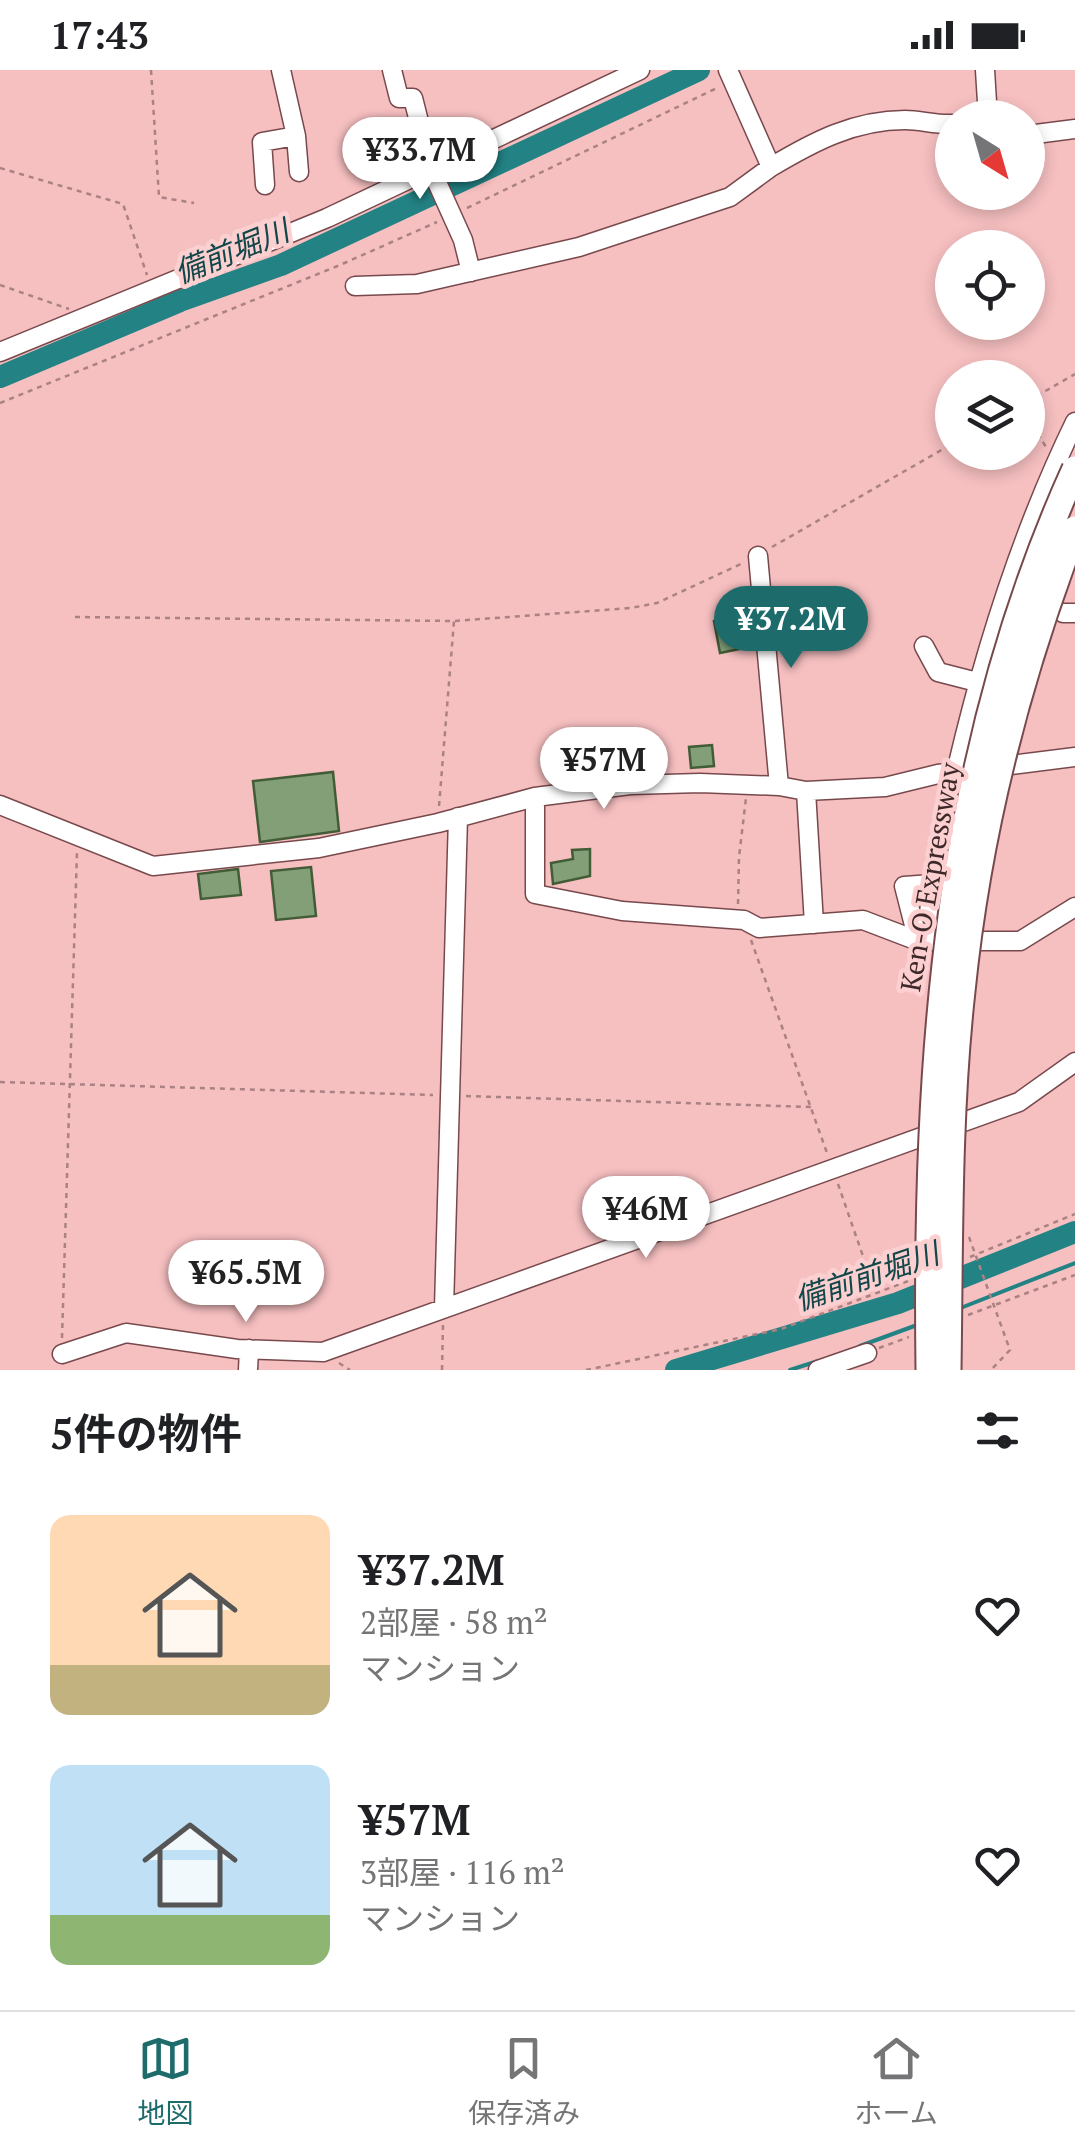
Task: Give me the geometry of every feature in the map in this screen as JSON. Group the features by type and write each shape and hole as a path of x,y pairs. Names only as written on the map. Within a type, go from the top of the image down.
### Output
{"highway":[{"name":"Ken-O Expressway","path":"929,1370 930,1158 948,917 962,839 1002,673 1065,466"},
{"name":"Ken-O Expressway","path":"948,1370 954,1075 971,920 1012,720 1053,586 1075,529"}],"street":[{"path":"281,70 296,136 299,172"},
{"path":"392,70 399,98 413,98 432,169 471,272"},
{"path":"0,352 328,218 640,70"},
{"path":"985,70 987,100"},
{"path":"731,75 771,168"},
{"path":"355,286 417,284 580,247 730,198 816,140 854,127 907,120 935,122"},
{"path":"1045,133 1075,129"},
{"path":"265,185 262,142 296,136"},
{"path":"948,941 930,914 932,884 954,772 978,678 1065,466 1075,422"},
{"path":"758,556 779,786"},
{"path":"924,646 938,672 978,678 1005,667 1042,640 1052,643"},
{"path":"0,805 153,866 319,848 438,823 535,797 630,785 700,783 806,791 885,787 954,772 1075,757"},
{"path":"806,791 814,924"},
{"path":"535,797 534,894 622,911 744,920 759,928 863,920 918,941 1020,942 1075,907"},
{"path":"444,1308 458,817"},
{"path":"918,941 904,886 932,884"},
{"path":"62,1354 126,1333 249,1349 323,1352 1019,1102 1075,1062"},
{"path":"248,1370 249,1349"},
{"path":"818,1370 867,1352"}],"path":[{"path":"151,70 159,197 194,203"},
{"path":"0,402 340,265 452,215 731,75"},
{"path":"0,168 123,204 149,280 144,291"},
{"path":"0,284 73,310"},
{"path":"1045,392 1075,374"},
{"path":"1045,439 1065,466"},
{"path":"74,617 454,621 630,608 656,603 758,556 935,454"},
{"path":"438,823 454,621"},
{"path":"748,787 736,900 874,1285 869,1296"},
{"path":"62,1354 78,834"},
{"path":"0,1082 811,1107"},
{"path":"966,1259 1075,1214"},
{"path":"968,1233 1010,1350 991,1370"},
{"path":"959,1318 1075,1274"},
{"path":"586,1370 782,1329 921,1276"},
{"path":"442,1370 444,1308"},
{"path":"867,1352 922,1332"}],"building":[{"path":"750,608 754,646 720,653 714,621"},
{"path":"712,745 714,766 691,768 689,747"},
{"path":"333,772 339,831 260,842 253,781"},
{"path":"590,849 590,876 553,884 551,863 573,859 572,850"},
{"path":"311,867 316,916 276,920 271,871"},
{"path":"238,869 241,895 201,899 198,874"}],"waterway":[{"name":"備前堀川","path":"0,377 180,301 281,265 699,70"},
{"name":"備前前堀川","path":"676,1370 898,1303 1075,1232"},
{"path":"958,1309 1075,1263"},
{"path":"860,1346 917,1325"},
{"path":"790,1370 818,1361"}]}
